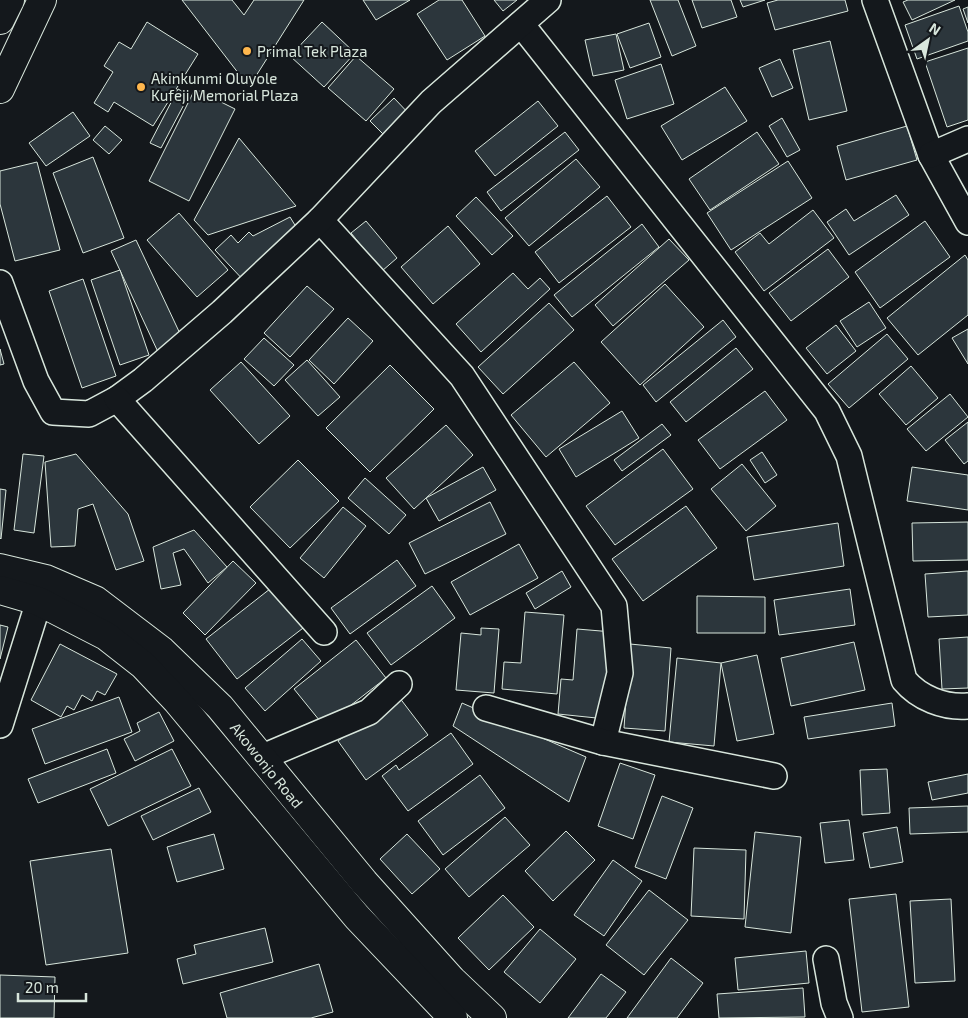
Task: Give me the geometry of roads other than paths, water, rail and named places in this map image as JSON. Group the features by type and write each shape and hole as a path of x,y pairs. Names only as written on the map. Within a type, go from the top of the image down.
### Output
{"main road":[{"path":"0,89 42,0"},
{"name":"Akowonjo Road","path":"0,568 42,590 143,665 178,701 357,917 453,1018"},
{"name":"Akowonjo Road","path":"0,590 42,590 95,600 162,651 220,707 262,757 288,792 364,882 452,980 492,1018"}],"street":[{"path":"0,283 36,381 54,412 89,414 117,399 222,312 320,220 431,102 548,0"},
{"path":"875,0 931,155 968,222"},
{"path":"521,24 827,412 849,456 904,680 913,691 927,699 958,707 968,706"},
{"path":"931,155 968,139"},
{"path":"320,220 462,376 614,606 620,673 603,742"},
{"path":"117,399 324,632"},
{"path":"0,725 42,590"},
{"path":"262,757 369,712 399,684"},
{"path":"486,708 603,742 774,776"},
{"path":"826,959 834,1002 840,1018"}],"place":[{"name":"Primal Tek Plaza","path":"247,51"},
{"name":"Akinkunmi Oluyole Kufeji Memorial Plaza","path":"141,87"}]}
